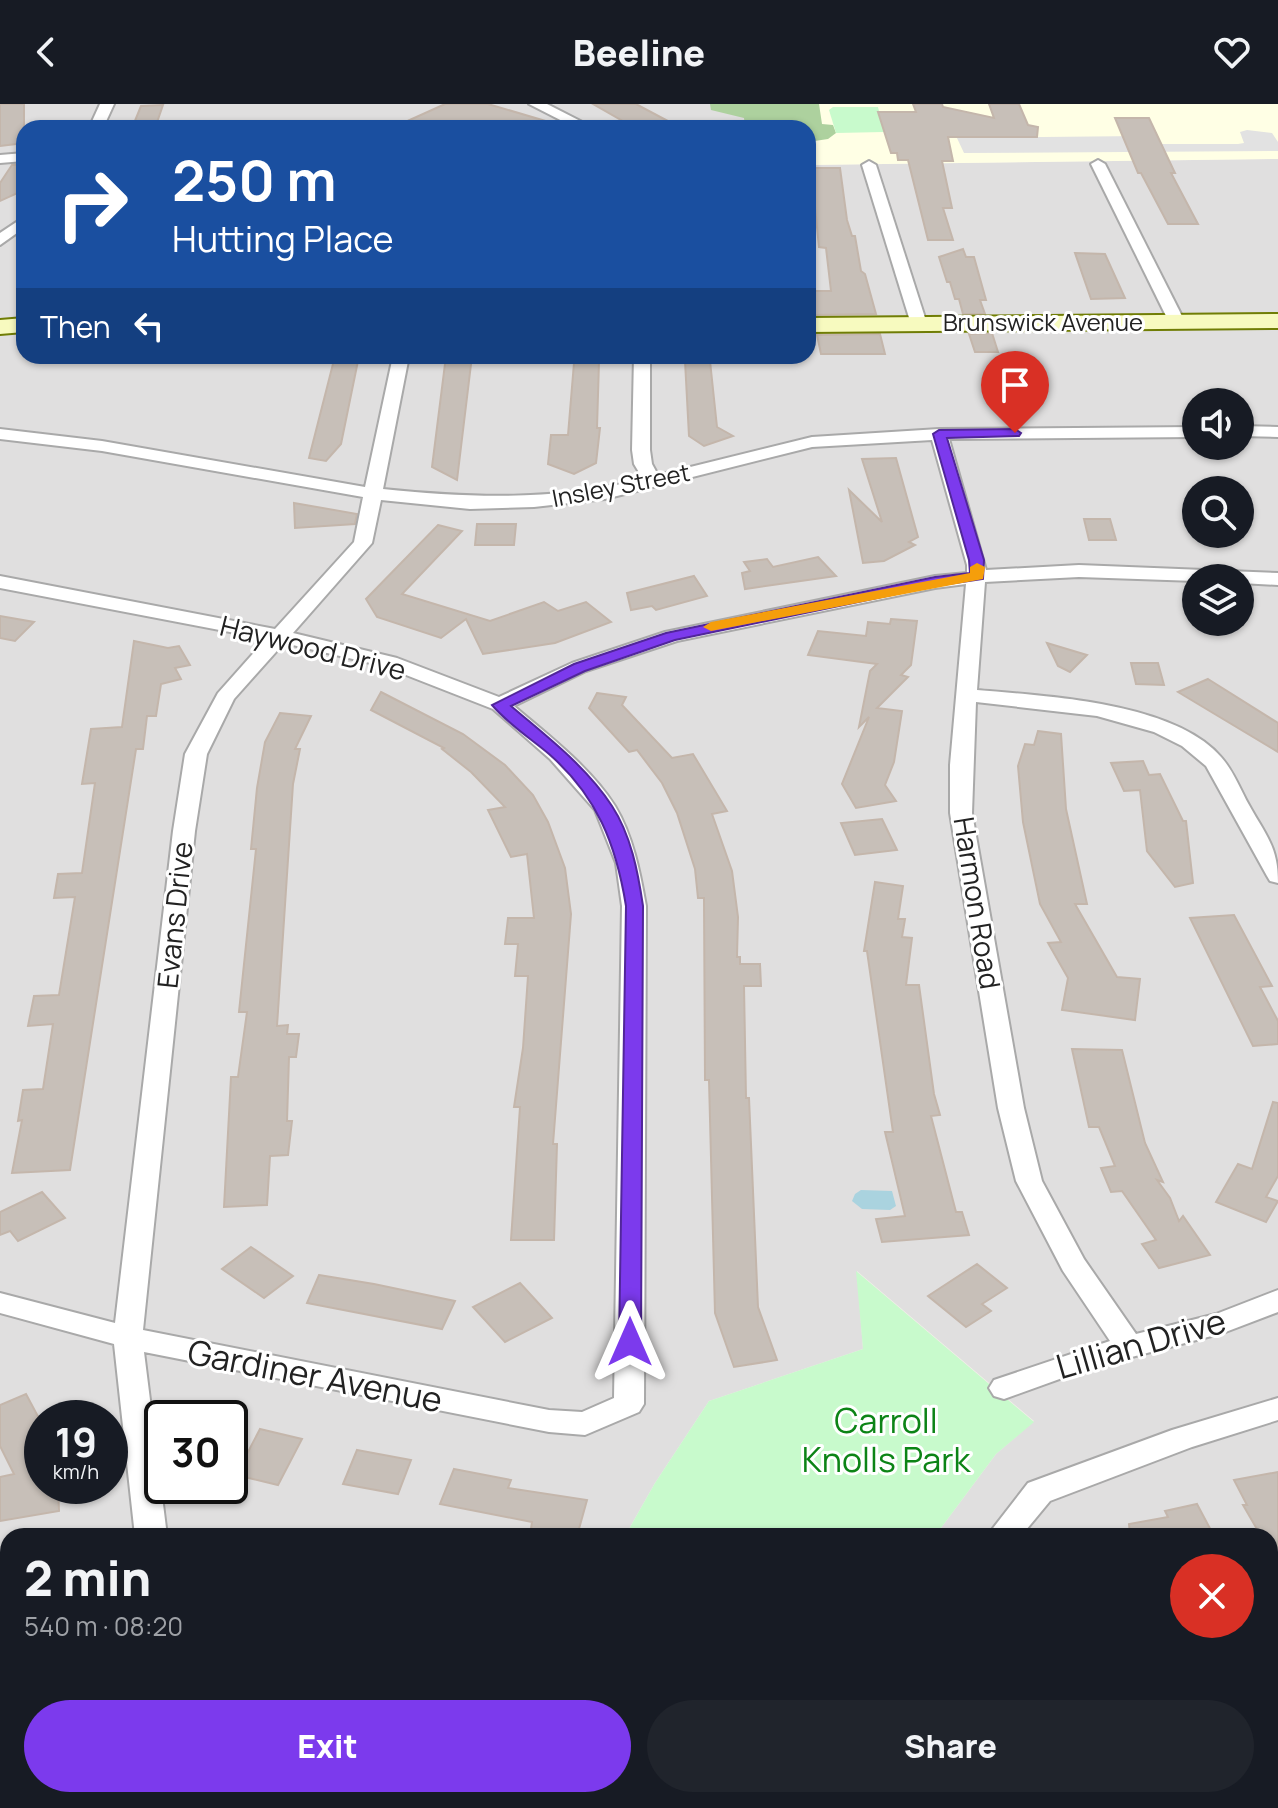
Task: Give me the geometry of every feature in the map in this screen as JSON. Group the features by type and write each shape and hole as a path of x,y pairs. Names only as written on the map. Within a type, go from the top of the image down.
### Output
{"street":[{"path":"536,104 570,120"},
{"path":"1098,164 1177,322"},
{"path":"869,165 919,324"},
{"name":"Brunswick Avenue","path":"816,325 1278,321"},
{"name":"Evans Drive","path":"150,1528 128,1338 184,831 196,754 225,697 277,635 363,543 399,364"},
{"path":"642,364 641,450 643,464 654,483"},
{"path":"1254,431 1278,432"},
{"name":"Insley Street","path":"0,434 102,446 375,494 470,503 534,502 605,494 812,442 939,434 1182,432"},
{"name":"Harmon Road","path":"939,434 977,560 961,765 961,813 1011,1108 1029,1181 1073,1264 1129,1346"},
{"path":"500,705 579,667 672,636 935,582 978,576 1079,571 1278,579"},
{"name":"Haywood Drive","path":"0,582 277,635 390,662 500,705 558,754 605,808 627,863 634,906 629,1404"},
{"path":"968,695 1067,704 1110,712 1151,724 1185,740 1213,760 1278,876"},
{"name":"Lillian Drive","path":"1004,1388 1069,1362 1210,1325 1278,1300"},
{"name":"Gardiner Avenue","path":"0,1303 128,1338 549,1421 585,1424 629,1404"},
{"path":"1010,1528 1039,1492 1183,1438 1278,1409"}],"shaded area":[{"path":"0,104 747,104 748,120 16,120 16,364 816,364 816,165 1278,159 1278,1528 941,1528 996,1454 1034,1421 857,1271 863,1349 709,1401 630,1528 0,1528"},
{"path":"747,104 1278,104 1278,159 816,165 816,120 788,120"},
{"path":"1240,132 1272,133 1278,142 1278,151 964,153 957,138 1143,136 1148,144 1238,144 1244,143"}],"green space":[{"path":"710,104 819,104 822,124 833,125 836,133 828,139 816,141 816,120 744,120 711,110"},
{"path":"833,107 878,107 884,132 836,133 829,110"},
{"name":"Carroll Knolls Park","path":"856,1271 1034,1422 996,1454 941,1528 630,1528 709,1401 863,1349"}],"water":[{"path":"861,1190 892,1191 896,1206 890,1210 862,1209 852,1201"}],"building":[{"path":"0,104 24,104 24,120 16,120 16,144 0,146"},
{"path":"445,104 488,104 542,120 410,120"},
{"path":"593,104 636,104 666,120 621,120"},
{"path":"913,104 942,104 943,107 994,118 989,104 1019,104 1028,125 1038,127 1037,137 948,137 953,161 942,161 952,208 943,208 953,240 928,240 908,160 898,160 897,153 891,153 878,112 916,112"},
{"path":"163,105 158,120 135,120 141,106"},
{"path":"1115,118 1149,118 1175,173 1171,173 1198,224 1168,224 1141,173 1138,173"},
{"path":"12,165 16,165 16,194 0,201 0,183"},
{"path":"816,168 840,168 847,220 852,236 855,236 861,271 865,274 876,314 816,315 816,291 831,291 826,248 819,247"},
{"path":"963,249 966,257 974,257 986,300 980,300 985,314 963,314 959,299 955,299 950,282 947,282 939,257"},
{"path":"1075,253 1105,254 1125,298 1091,299"},
{"path":"992,333 998,352 975,352 969,334"},
{"path":"880,334 885,354 821,354 817,335"},
{"path":"333,364 357,364 341,444 326,461 309,458"},
{"path":"445,364 471,364 457,480 432,467"},
{"path":"574,364 599,364 597,428 600,428 596,463 574,474 548,464 551,435 568,435"},
{"path":"685,364 710,364 717,427 733,436 704,446 689,436"},
{"path":"896,458 918,537 909,542 915,545 884,561 863,563 849,490 882,522 862,459"},
{"path":"294,503 357,514 355,524 295,528"},
{"path":"1084,519 1110,519 1116,540 1089,540"},
{"path":"477,524 516,524 514,545 475,545"},
{"path":"438,525 462,531 402,594 490,621 544,602 558,611 586,602 611,622 555,643 483,654 466,619 441,638 377,617 366,599"},
{"path":"818,557 836,576 745,589 742,573 750,571 744,562 767,559 773,567"},
{"path":"694,576 707,596 656,610 652,606 631,610 627,593"},
{"path":"0,616 34,622 15,641 0,638"},
{"path":"891,619 917,621 911,665 901,675 908,677 877,708 902,711 894,762 885,785 896,801 856,808 842,784 869,717 859,727 870,671 877,664 808,655 818,631 866,636 868,622 890,624"},
{"path":"134,641 168,648 179,646 190,665 175,668 181,679 161,684 156,716 147,716 143,749 136,749 70,1170 12,1173 22,1120 18,1121 23,1090 43,1089 53,1024 28,1026 34,996 59,995 75,897 54,898 58,874 82,873 95,783 82,784 91,729 122,727"},
{"path":"1047,643 1087,655 1070,672 1058,666"},
{"path":"1131,663 1158,663 1164,685 1136,684"},
{"path":"1208,679 1278,723 1278,752 1178,692"},
{"path":"381,692 463,734 505,765 533,795 548,822 565,868 571,914 553,1144 557,1144 554,1240 511,1240 520,1107 514,1107 523,1048 528,976 515,976 518,944 505,944 508,918 534,918 527,854 511,857 488,810 505,807 471,772 444,748 371,710"},
{"path":"597,693 626,697 622,705 672,758 693,754 727,811 712,814 732,871 738,917 737,957 740,957 740,964 760,964 761,986 744,986 746,1098 749,1098 758,1307 777,1360 734,1367 715,1313 709,1080 705,1080 704,898 698,898 695,869 677,813 662,783 637,750 629,752 589,708"},
{"path":"280,713 311,716 295,749 300,749 293,784 277,1026 288,1025 287,1034 299,1034 296,1057 289,1057 287,1121 292,1121 288,1155 270,1156 267,1205 224,1207 231,1077 238,1077 247,1012 239,1012 256,849 251,849 257,788 265,742"},
{"path":"1038,731 1061,734 1066,809 1087,904 1075,904 1117,977 1140,979 1135,1020 1062,1010 1068,978 1048,943 1061,942 1040,904 1023,822 1018,766 1025,744 1034,745"},
{"path":"1143,761 1149,775 1160,774 1183,821 1186,821 1193,883 1175,887 1147,851 1140,790 1124,791 1111,763"},
{"path":"882,819 897,850 855,855 841,823"},
{"path":"875,882 903,886 898,919 905,919 902,937 912,938 906,985 919,985 934,1094 940,1115 931,1116 956,1212 962,1212 969,1235 882,1242 876,1219 905,1216 885,1132 893,1132 867,951 864,951"},
{"path":"1234,915 1272,986 1260,987 1278,1021 1278,1044 1253,1046 1190,918"},
{"path":"1072,1049 1122,1050 1145,1143 1163,1182 1157,1180 1170,1198 1179,1221 1183,1216 1210,1255 1159,1268 1142,1244 1156,1240 1122,1191 1111,1192 1101,1168 1115,1166 1099,1127 1089,1127"},
{"path":"1273,1102 1278,1103 1278,1176 1266,1197 1278,1201 1266,1222 1216,1202 1238,1164 1252,1169"},
{"path":"42,1192 65,1218 18,1241 10,1231 0,1235 0,1212"},
{"path":"251,1247 293,1276 264,1298 222,1269"},
{"path":"977,1264 1007,1288 982,1304 991,1311 966,1327 928,1296"},
{"path":"319,1275 455,1301 442,1329 307,1303"},
{"path":"520,1283 552,1318 505,1342 473,1307"},
{"path":"26,1394 29,1400 24,1400 24,1504 59,1504 59,1511 0,1521 0,1477 14,1474 0,1446 0,1405"},
{"path":"260,1429 302,1439 278,1485 248,1478 248,1452"},
{"path":"357,1450 411,1460 398,1494 343,1484"},
{"path":"454,1469 511,1480 508,1488 587,1500 579,1528 531,1528 532,1522 440,1504"},
{"path":"1278,1472 1278,1528 1256,1528 1234,1480"},
{"path":"1197,1504 1210,1528 1129,1528 1129,1524 1168,1517 1165,1511"}],"slow traffic":[{"path":"711,627 978,576 977,567"}],"route":[{"path":"630,1342 634,906 627,863 605,808 558,754 500,705 579,667 672,636 741,620 978,576 977,560 939,434 1015,433"}]}
